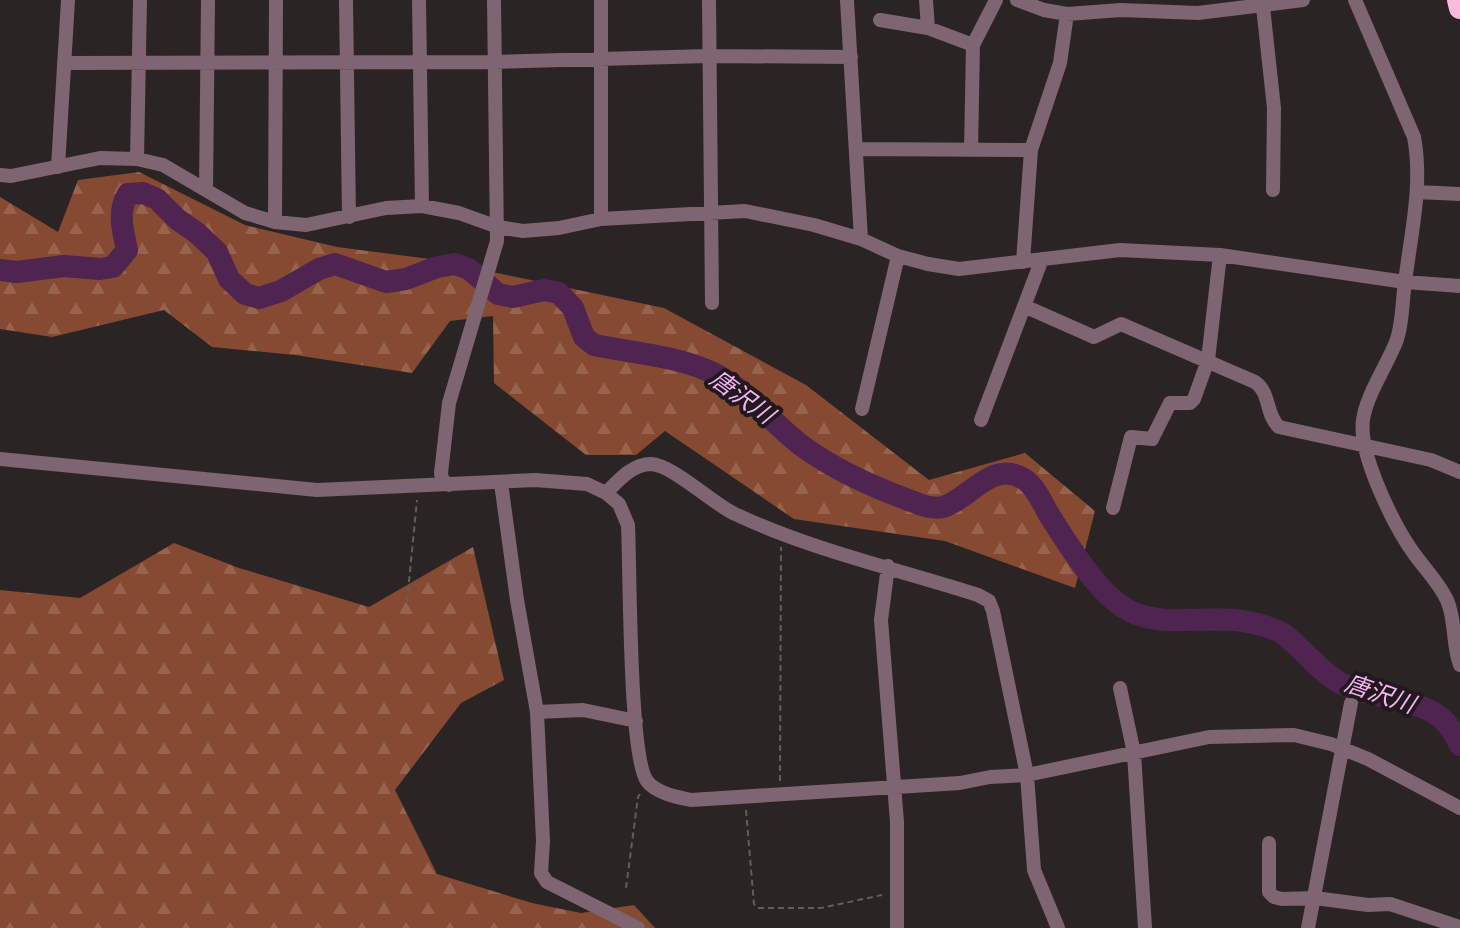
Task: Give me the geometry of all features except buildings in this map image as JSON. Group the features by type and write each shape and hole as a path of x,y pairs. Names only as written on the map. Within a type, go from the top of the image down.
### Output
{"highway":[{"path":"1458,0 1460,8"}],"street":[{"path":"58,167 68,0"},
{"path":"137,159 140,0"},
{"path":"206,190 208,0"},
{"path":"275,222 276,0"},
{"path":"346,0 349,217"},
{"path":"419,0 422,206"},
{"path":"449,485 442,479 441,473 449,403 497,241 494,0"},
{"path":"601,0 601,219"},
{"path":"709,0 712,303"},
{"path":"847,0 861,239"},
{"path":"926,0 928,28"},
{"path":"971,150 973,45 996,0"},
{"path":"1017,0 1067,14 1121,10 1198,13 1303,0"},
{"path":"1372,0 1356,2 1414,137 1418,159 1417,192 1397,338 1363,420 1365,444 1384,500 1399,532 1447,601 1460,665"},
{"path":"1263,7 1274,108 1273,190"},
{"path":"1023,262 1031,150 1060,63 1067,14"},
{"path":"880,20 928,28 973,45"},
{"path":"64,63 851,57"},
{"path":"856,149 1031,150"},
{"path":"0,175 100,158 137,159 163,165 245,213 275,222 306,225 386,208 422,206 523,231 559,228 601,219 745,211 779,216 861,239 898,256 959,269 1120,250 1220,255 1405,282 1460,286"},
{"path":"1417,192 1460,194"},
{"path":"1113,508 1131,437 1152,439 1170,403 1190,403 1194,399 1208,360 1220,255"},
{"path":"862,409 898,256"},
{"path":"981,420 1042,259"},
{"path":"1024,306 1094,337 1121,324 1208,360 1264,389 1272,421 1279,427 1431,460 1460,472"},
{"path":"0,459 317,490 535,480 587,484 606,493 619,504 628,525 636,721 642,773 649,784 670,795 691,800 745,797 1027,775 1209,737 1252,734 1294,735 1342,749 1368,759 1460,808"},
{"path":"606,493 629,471 650,464 666,469 731,512 781,534 989,601 1027,775 1034,870 1058,928"},
{"path":"501,483 537,712 543,841 541,873 547,882 638,928"},
{"path":"888,566 881,620 897,822 897,928"},
{"path":"1120,688 1134,753 1145,928"},
{"path":"1308,928 1351,703"},
{"path":"537,712 583,710 636,721"},
{"path":"1269,843 1269,892 1274,897 1390,904 1460,927"}],"path":[{"path":"407,602 419,487"},
{"path":"780,794 781,534"},
{"path":"626,888 638,797 649,784"},
{"path":"745,797 754,904 758,908 821,908 895,893"}],"green space":[{"path":"139,172 245,225 337,247 430,259 664,308 806,385 929,480 1025,453 1095,511 1075,588 945,541 794,519 665,431 636,455 586,455 494,383 493,316 450,321 412,373 295,355 212,347 164,310 52,337 0,329 0,197 58,232 78,180"},
{"path":"174,543 239,568 369,607 473,547 504,680 461,703 395,790 437,874 532,903 581,913 634,905 655,928 0,928 0,590 80,598"}],"waterway":[{"name":"唐沢川","path":"0,270 17,272 64,266 113,267 127,250 122,222 125,201 128,194 143,193 157,199 197,233 217,252 229,279 245,294 259,298 281,291 319,269 335,264 386,282 455,264 469,269 498,294 513,297 544,290 559,293 573,308 584,337 594,345 673,359 717,375 741,391 805,448 844,472 886,491 921,505 939,508 953,503 991,477 1012,474 1024,479 1035,490 1086,569 1121,606 1134,613 1162,620 1234,620 1274,629 1342,684 1412,703 1439,716 1460,745"}]}
